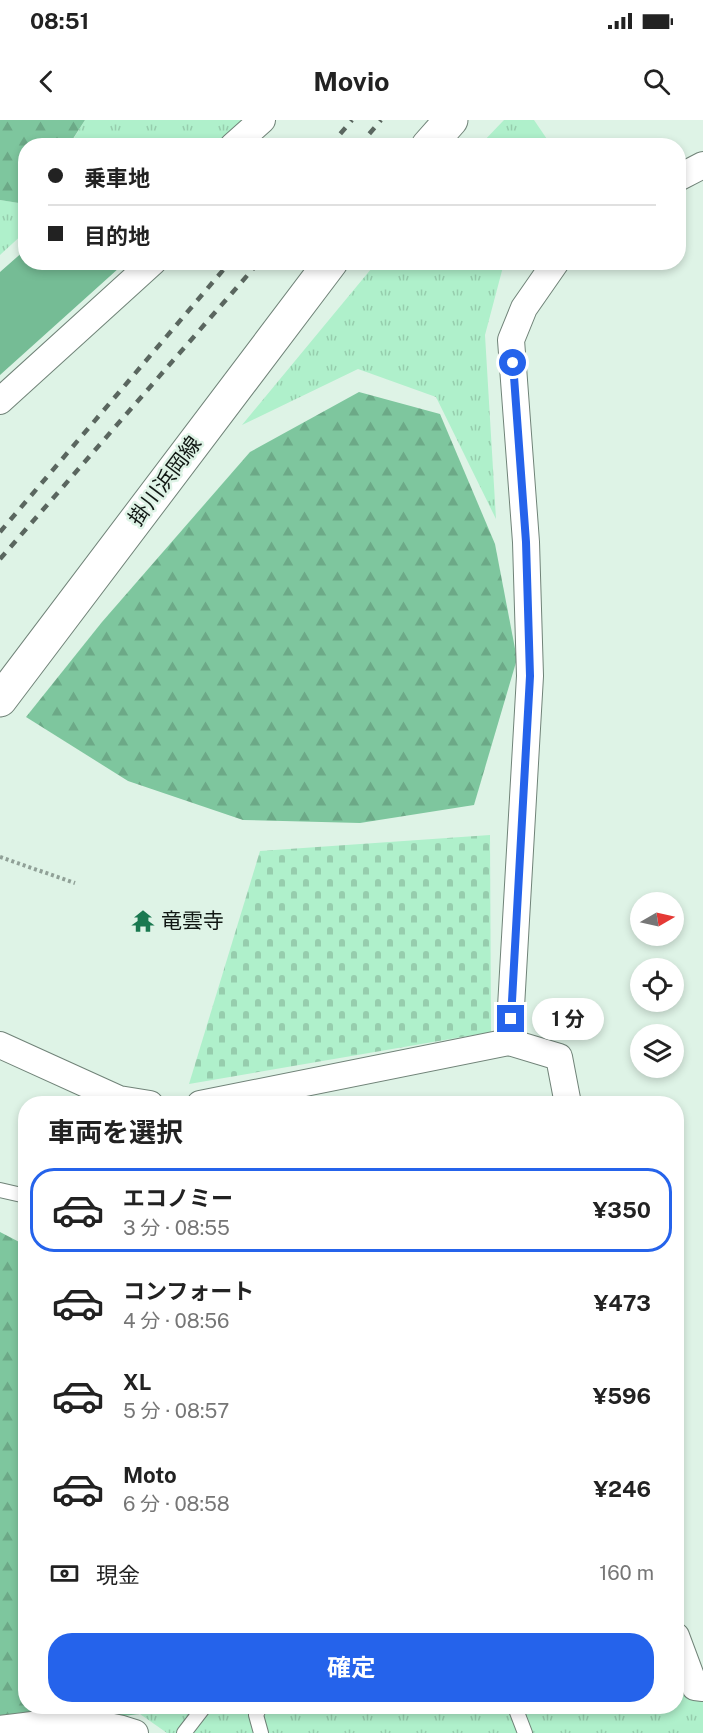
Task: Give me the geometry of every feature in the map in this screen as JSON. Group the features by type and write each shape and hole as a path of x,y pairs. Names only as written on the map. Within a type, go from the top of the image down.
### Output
{"main road":[{"path":"435,138 451,120"},
{"name":"掛川浜岡線","path":"0,700 325,270"}],"street":[{"path":"242,138 262,120"},
{"path":"686,174 703,165"},
{"path":"0,400 144,270"},
{"path":"509,1042 530,676 526,542 511,340 524,308 550,270"},
{"path":"240,1096 509,1042 559,1057 566,1096"},
{"path":"0,1045 113,1096"},
{"path":"684,1657 695,1687 703,1688"},
{"path":"0,1729 55,1722 108,1724 135,1733"}],"lane":[{"path":"0,1190 18,1194"},
{"path":"184,1733 199,1714"},
{"path":"256,1714 261,1733"},
{"path":"518,1714 525,1733"}],"path":[{"path":"0,857 75,883"}],"green space":[{"path":"0,120 85,120 73,138 18,138 18,203 0,200"},
{"path":"85,120 266,120 248,138 74,138"},
{"path":"504,120 534,120 546,138 487,138"},
{"path":"0,200 18,203 18,238 0,255"},
{"path":"370,270 502,270 485,335 496,519 436,397 358,369 242,425"},
{"path":"359,392 440,414 495,544 517,659 474,805 360,823 243,820 128,781 26,717 102,622 250,452"},
{"path":"490,835 491,1032 189,1084 260,851"},
{"path":"0,1232 18,1241 18,1714 140,1714 0,1730"},
{"path":"684,1681 703,1688 703,1733 167,1733 140,1714 684,1714"}],"shaded area":[{"path":"18,256 18,270 117,270 0,375 0,272"}],"railway":[{"path":"337,138 352,120"},
{"path":"366,138 381,120"},
{"path":"0,532 223,270"},
{"path":"0,559 252,270"}],"place":[{"name":"竜雲寺","path":"143,921"}],"route":[{"path":"511,1019 530,676 526,542 513,363"}]}
